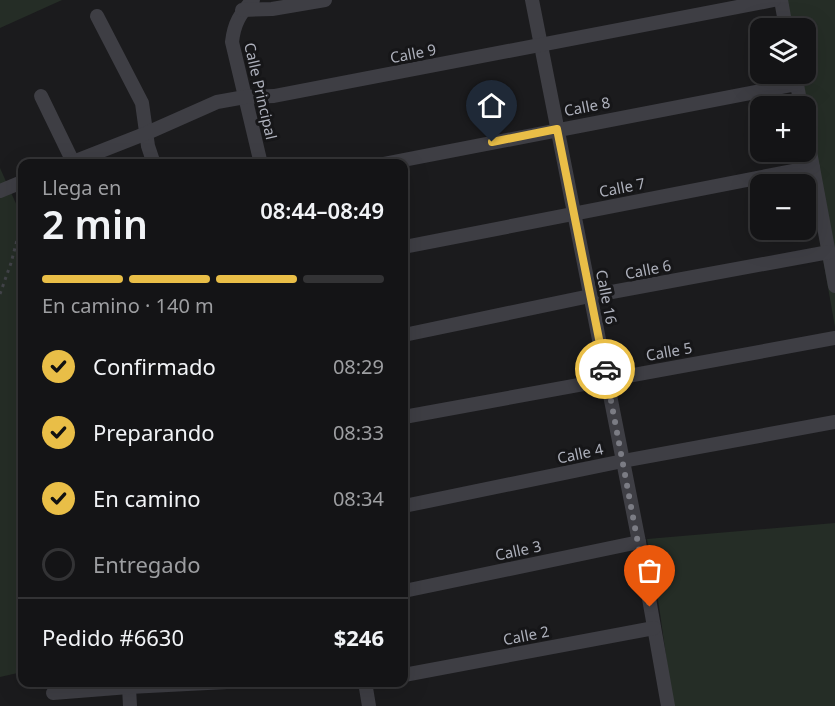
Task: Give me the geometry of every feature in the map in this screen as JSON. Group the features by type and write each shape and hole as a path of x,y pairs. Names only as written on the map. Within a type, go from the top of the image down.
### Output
{"street":[{"path":"242,10 253,0"},
{"path":"242,10 272,9 325,0"},
{"name":"Calle 16","path":"532,0 639,542 668,706"},
{"name":"Calle 9","path":"82,159 147,134 217,102 245,97 274,96 774,0"},
{"path":"781,0 784,18"},
{"name":"Calle Principal","path":"242,10 234,26 232,42 260,159"},
{"path":"97,16 142,103 148,146 152,159"},
{"name":"Calle 8","path":"408,159 772,84"},
{"path":"41,96 70,159"},
{"path":"812,162 835,286"},
{"name":"Calle 7","path":"408,246 813,167"},
{"path":"0,191 18,184"},
{"name":"Calle 6","path":"408,334 590,296 829,252"},
{"name":"Calle 5","path":"408,416 835,338"},
{"name":"Calle 4","path":"408,505 623,461 835,422"},
{"name":"Calle 3","path":"408,590 639,542"},
{"name":"Calle 2","path":"408,674 654,628"},
{"path":"53,693 129,687 130,706"},
{"path":"366,687 369,706"}],"path":[{"path":"0,294 18,236"}],"shaded area":[{"path":"0,0 62,0 0,28"},
{"path":"777,0 835,0 835,327 816,220 816,174 808,174 806,162 816,162 816,96 801,96 795,84 816,84 816,18 780,18"},
{"path":"0,168 18,208 18,673 0,677"},
{"path":"835,523 835,706 673,706 647,539"}],"way so far":[{"path":"605,369 650,607"}],"route":[{"path":"492,142 557,129 605,369"}]}
